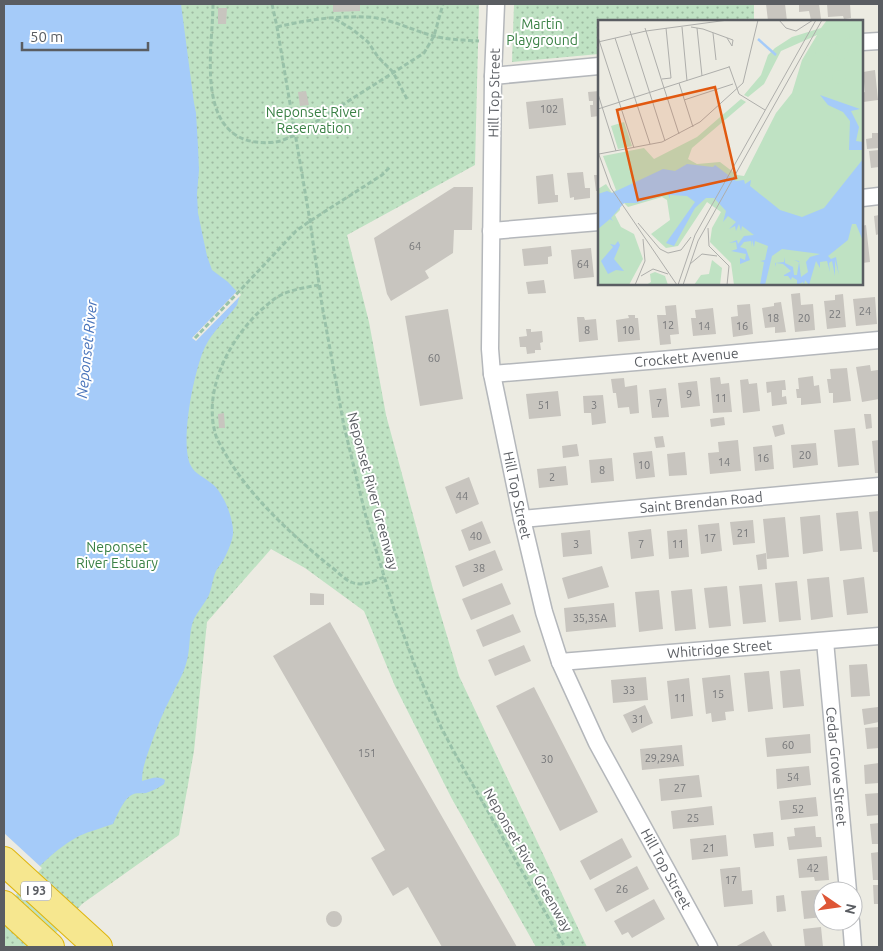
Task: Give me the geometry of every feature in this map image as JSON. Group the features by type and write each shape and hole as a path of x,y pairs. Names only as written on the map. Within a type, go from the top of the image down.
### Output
{"highway":[{"name":"I 93","path":"4,861 54,939"},
{"name":"I 93","path":"4,882 54,939"},
{"name":"I 93","path":"4,905 54,939"},
{"name":"I 93","path":"4,925 54,939 98,947"}],"street":[{"name":"Hill Top Street","path":"496,4 493,76 490,350 492,374 522,519 544,612 560,662 597,743 709,947"},
{"path":"863,42 879,41"},
{"path":"493,76 598,66"},
{"path":"863,198 879,196"},
{"path":"491,231 598,222"},
{"name":"Crockett Avenue","path":"492,374 879,340"},
{"name":"Saint Brendan Road","path":"522,519 879,486"},
{"name":"Whitridge Street","path":"560,662 879,636"},
{"name":"Cedar Grove Street","path":"826,641 847,881"},
{"path":"852,931 853,947"}],"path":[{"path":"213,4 210,51 213,99 220,117 231,132 247,141 279,141 295,135 424,53 434,36 443,4"},
{"name":"Neponset River Greenway","path":"272,4 345,434 366,517 384,577 417,671 441,728 565,947"},
{"path":"277,27 323,18 365,16 393,21 434,36 495,43"},
{"path":"334,18 368,42 378,57 393,72 408,101"},
{"path":"195,338 296,231 382,175 390,166"},
{"path":"319,285 293,290 273,300 236,338 220,370 213,392 212,422 216,438 231,464 258,499 308,548 351,582 363,584 384,577"}],"green space":[{"name":"Neponset River Reservation","path":"4,4 479,4 475,165 347,235 369,322 386,415 433,589 459,676 587,947 536,947 452,799 395,686 364,611 305,568 271,549 207,622 194,751 179,835 82,904 43,947 4,947"},
{"name":"Martin Playground","path":"514,4 754,4 754,20 598,20 598,54 512,62"}],"water":[{"name":"Neponset River Estuary","path":"4,4 181,4 196,113 199,170 198,213 207,256 212,270 228,282 238,293 239,298 237,305 205,347 196,372 189,407 187,441 191,466 220,492 230,513 233,534 227,553 216,571 208,597 194,619 185,668 160,721 144,764 142,781 159,778 165,780 164,784 146,793 132,795 122,805 113,824 79,836 58,850 4,904"}],"pier":[{"path":"238,290 241,295 196,341 192,338"},
{"path":"4,833 42,868 4,907"}],"building":[{"path":"333,4 360,4 360,11 333,12"},
{"path":"766,4 785,4 787,20 768,20"},
{"path":"799,4 819,4 821,19 811,20 809,11 799,12"},
{"path":"827,4 850,4 851,18 844,19 843,16 828,17"},
{"path":"218,8 227,8 226,24 218,24"},
{"path":"875,70 878,100 863,102 863,93 865,92 863,72"},
{"path":"306,91 309,105 300,106 298,92"},
{"path":"598,91 598,116 591,117 590,105 593,105 593,101 589,101 588,92"},
{"path":"563,98 566,125 529,129 526,102"},
{"path":"872,133 879,133 879,148 867,149 866,139 872,138"},
{"path":"879,150 879,167 871,168 869,151"},
{"path":"583,172 585,188 590,188 590,198 574,200 574,197 570,198 567,173"},
{"path":"553,174 555,195 558,195 558,202 538,204 536,176"},
{"path":"594,175 598,175 598,191 596,191"},
{"path":"454,187 473,187 472,230 454,230 453,253 425,271 429,278 391,301 387,294 374,238"},
{"path":"879,215 879,234 876,235 874,216"},
{"path":"866,225 870,262 863,263 863,226"},
{"path":"551,246 552,256 548,257 548,264 524,266 522,249"},
{"path":"591,248 594,277 574,279 571,250"},
{"path":"544,280 546,293 528,294 526,282"},
{"path":"800,293 801,305 813,304 815,330 795,332 791,294"},
{"path":"843,294 846,327 827,329 824,301 835,300 835,295"},
{"path":"875,297 877,324 856,326 853,299"},
{"path":"781,302 786,332 775,333 775,327 765,328 762,308 774,306 774,303"},
{"path":"750,304 753,334 733,337 731,317 738,316 737,305"},
{"path":"676,305 679,334 670,335 671,344 660,345 657,315 666,315 665,306"},
{"path":"713,308 716,334 693,336 691,318 696,318 695,310"},
{"path":"448,309 463,399 420,406 405,316"},
{"path":"628,315 635,315 635,318 638,318 640,340 618,342 616,320 629,318"},
{"path":"577,317 584,317 585,320 596,319 598,340 579,342"},
{"path":"526,329 531,329 531,332 542,331 543,342 540,343 541,350 535,350 535,353 527,354 526,347 520,347 519,337 527,336"},
{"path":"870,365 871,371 878,370 879,399 862,402 856,367"},
{"path":"847,368 851,401 833,403 833,393 829,393 827,379 831,379 830,369"},
{"path":"813,376 814,386 819,385 821,403 801,405 801,398 797,398 796,389 799,389 798,378"},
{"path":"720,377 721,384 729,383 732,412 713,413 710,378"},
{"path":"624,378 625,387 637,385 639,413 630,414 629,407 618,408 616,393 613,393 611,379"},
{"path":"748,379 749,384 757,383 760,411 743,413 740,380"},
{"path":"785,380 786,390 782,390 782,397 786,396 787,404 772,406 771,392 767,393 766,382"},
{"path":"697,381 700,406 681,408 678,383"},
{"path":"666,388 669,417 652,418 649,390"},
{"path":"558,391 561,416 529,419 526,394"},
{"path":"603,395 606,423 592,425 591,413 584,413 583,396"},
{"path":"224,413 225,428 219,428 218,414"},
{"path":"864,414 871,414 872,428 866,429"},
{"path":"724,417 725,425 711,427 710,419"},
{"path":"783,424 785,434 775,437 772,426"},
{"path":"855,428 859,465 838,467 834,430"},
{"path":"663,436 665,447 656,448 654,437"},
{"path":"738,440 741,471 710,474 708,453 719,452 718,442"},
{"path":"879,440 879,473 875,473 872,441"},
{"path":"816,443 818,465 793,468 791,445"},
{"path":"577,444 579,456 563,458 562,446"},
{"path":"772,445 774,469 755,471 753,447"},
{"path":"652,451 655,477 636,479 633,453"},
{"path":"685,452 687,475 669,476 667,454"},
{"path":"612,458 614,481 591,483 589,460"},
{"path":"566,466 568,485 539,488 537,469"},
{"path":"469,477 479,504 456,514 445,487"},
{"path":"858,511 862,549 840,551 836,513"},
{"path":"879,511 879,552 873,552 869,512"},
{"path":"820,515 823,551 803,554 800,517"},
{"path":"785,517 789,557 767,559 763,519"},
{"path":"753,520 755,543 733,545 730,522"},
{"path":"482,521 491,543 469,551 461,530"},
{"path":"719,523 722,551 701,554 698,525"},
{"path":"651,529 654,556 631,559 628,532"},
{"path":"687,529 689,557 669,559 667,531"},
{"path":"590,530 592,554 563,557 561,533"},
{"path":"495,550 503,570 463,587 455,566"},
{"path":"766,553 767,569 758,570 756,555"},
{"path":"602,566 609,587 568,599 562,578"},
{"path":"829,577 833,617 811,620 807,579"},
{"path":"864,577 868,613 847,615 843,580"},
{"path":"797,581 801,620 779,622 775,583"},
{"path":"502,583 511,604 471,620 462,599"},
{"path":"762,584 766,622 743,624 739,586"},
{"path":"727,586 731,626 709,628 704,588"},
{"path":"692,589 696,629 675,631 671,591"},
{"path":"659,590 663,629 639,632 635,592"},
{"path":"310,593 324,594 324,605 310,605"},
{"path":"614,603 616,627 566,632 564,608"},
{"path":"513,614 521,632 483,647 476,630"},
{"path":"330,622 517,947 442,947 408,887 393,896 371,858 385,850 273,656"},
{"path":"524,645 531,661 495,676 488,660"},
{"path":"867,664 870,696 851,697 849,665"},
{"path":"800,669 804,706 783,708 780,671"},
{"path":"769,671 773,709 748,712 744,673"},
{"path":"730,675 734,711 725,712 726,720 712,722 711,713 706,714 702,678"},
{"path":"646,677 648,700 613,703 611,680"},
{"path":"689,678 693,716 671,719 667,681"},
{"path":"534,687 598,812 560,831 496,706"},
{"path":"645,705 653,723 632,733 623,715"},
{"path":"878,707 879,722 864,725 862,709"},
{"path":"879,727 879,748 867,749 865,728"},
{"path":"810,734 811,753 767,757 765,738"},
{"path":"682,745 684,766 642,770 640,749"},
{"path":"879,763 879,783 865,784 864,765"},
{"path":"809,766 811,785 777,789 776,769"},
{"path":"699,775 702,797 661,801 659,779"},
{"path":"879,793 879,815 867,816 865,794"},
{"path":"816,797 818,816 781,820 779,801"},
{"path":"712,806 714,825 673,829 671,811"},
{"path":"879,823 879,844 872,844 870,824"},
{"path":"815,826 816,837 821,837 822,847 789,850 787,837 795,836 794,828"},
{"path":"773,832 774,846 755,848 753,834"},
{"path":"726,835 728,856 692,860 690,839"},
{"path":"622,838 632,857 590,880 580,861"},
{"path":"879,852 879,880 873,880 871,853"},
{"path":"827,856 829,880 815,881 814,877 799,878 797,859"},
{"path":"637,866 649,889 606,912 594,889"},
{"path":"740,867 742,891 752,890 753,904 724,907 720,869"},
{"path":"873,885 879,885 879,904 874,904"},
{"path":"813,890 813,918 804,919 801,891"},
{"path":"784,895 786,911 777,912 776,896"},
{"path":"654,899 665,919 632,938 628,932 622,935 614,921"},
{"path":"334,911 342,919 334,927 326,919"},
{"path":"813,928 813,931 821,931 823,947 805,947 803,929"},
{"path":"764,931 773,947 735,947"}],"water label":[{"name":"Neponset River","path":"87,349"}]}
